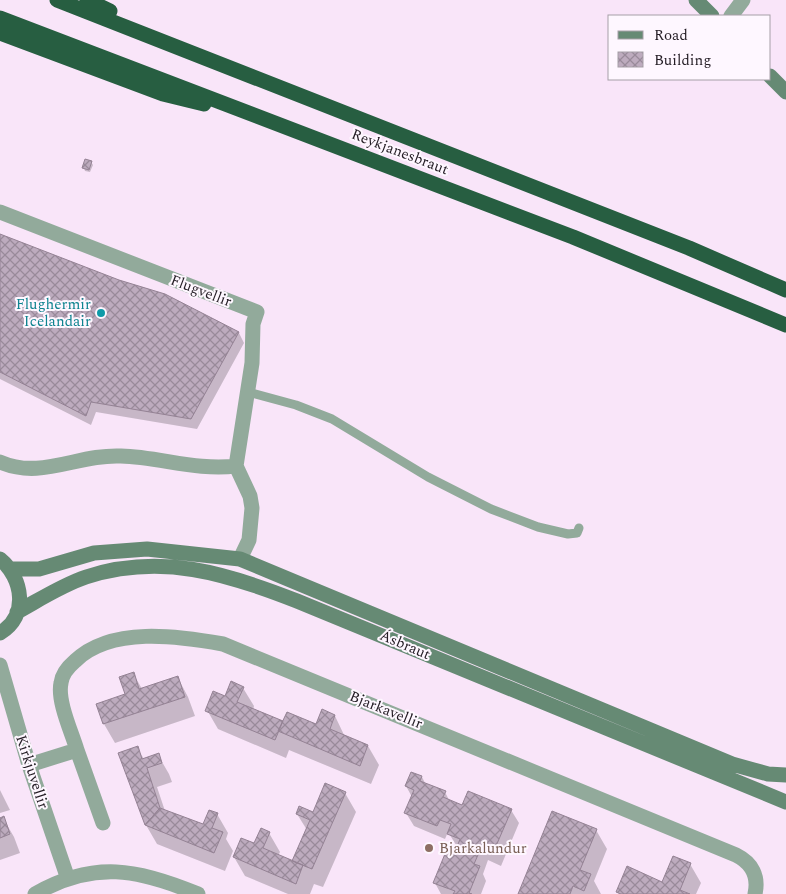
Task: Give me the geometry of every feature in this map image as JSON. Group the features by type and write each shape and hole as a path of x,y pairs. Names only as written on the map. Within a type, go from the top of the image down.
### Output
{"highway":[{"name":"Reykjanesbraut","path":"56,0 204,56 689,248 786,290"},
{"path":"87,0 204,56"},
{"name":"Reykjanesbraut","path":"0,18 573,237 786,325"},
{"path":"0,33 163,94 274,122"}],"street":[{"path":"696,0 711,15"},
{"path":"732,15 743,0"},
{"path":"771,77 786,92"},
{"name":"Flugvellir","path":"0,212 257,312 253,324 252,363 236,466"},
{"path":"0,462 12,468 31,470 95,458 120,456 214,468 236,466 250,496 252,508 248,540 240,559"},
{"name":"Ásbraut","path":"5,564 39,569 94,553 147,548 240,559 732,764 768,774 786,775"},
{"path":"0,632 12,622 17,612 20,597 18,582 5,564"},
{"name":"Ásbraut","path":"17,612 85,578 119,570 162,566 202,569 252,583 786,802"},
{"name":"Bjarkavellir","path":"103,823 60,695 63,674 82,655 99,646 125,639 152,636 196,639 223,644 736,855 744,859 754,872 756,894"},
{"name":"Kirkjuvellir","path":"0,665 29,765 68,879"},
{"path":"29,765 77,750"},
{"path":"35,894 53,884 68,879 94,873 121,870 161,878 198,894"}],"lane":[{"path":"248,392 296,405 332,419 428,477 491,509 538,528 568,534 577,533 579,528"}],"building":[{"path":"85,159 92,161 89,170 82,168"},
{"name":"Flughermir Icelandair","path":"0,234 119,280 165,294 239,332 191,419 91,402 86,416 0,372"},
{"path":"134,672 139,689 178,676 185,697 103,724 96,704 125,694 119,677"},
{"path":"231,681 244,687 237,702 283,721 275,740 205,711 213,691 225,696"},
{"path":"322,709 335,715 330,729 368,745 360,766 278,731 287,712 316,724"},
{"path":"138,746 142,759 159,753 162,763 147,768 160,808 145,825 118,753"},
{"path":"411,772 422,776 420,781 446,791 443,797 462,805 468,791 512,809 493,853 481,848 474,864 480,866 469,893 472,894 453,894 455,891 433,883 447,849 455,852 460,839 447,834 451,824 440,820 437,826 404,813 414,790 405,786"},
{"path":"325,783 346,792 312,869 292,861 310,820 296,814 299,806 313,812"},
{"path":"160,808 203,824 209,810 218,813 212,828 223,832 214,853 145,825"},
{"path":"552,811 597,829 580,870 591,874 584,891 573,886 570,894 518,894"},
{"path":"4,816 10,834 0,838 0,818"},
{"path":"261,828 270,832 263,848 303,865 296,884 233,857 241,838 254,843"},
{"path":"673,856 691,863 680,890 690,894 621,894 616,892 627,866 662,882"}],"place":[{"name":"Flughermir Icelandair","path":"101,313"},
{"name":"Bjarkalundur","path":"429,848"}]}
